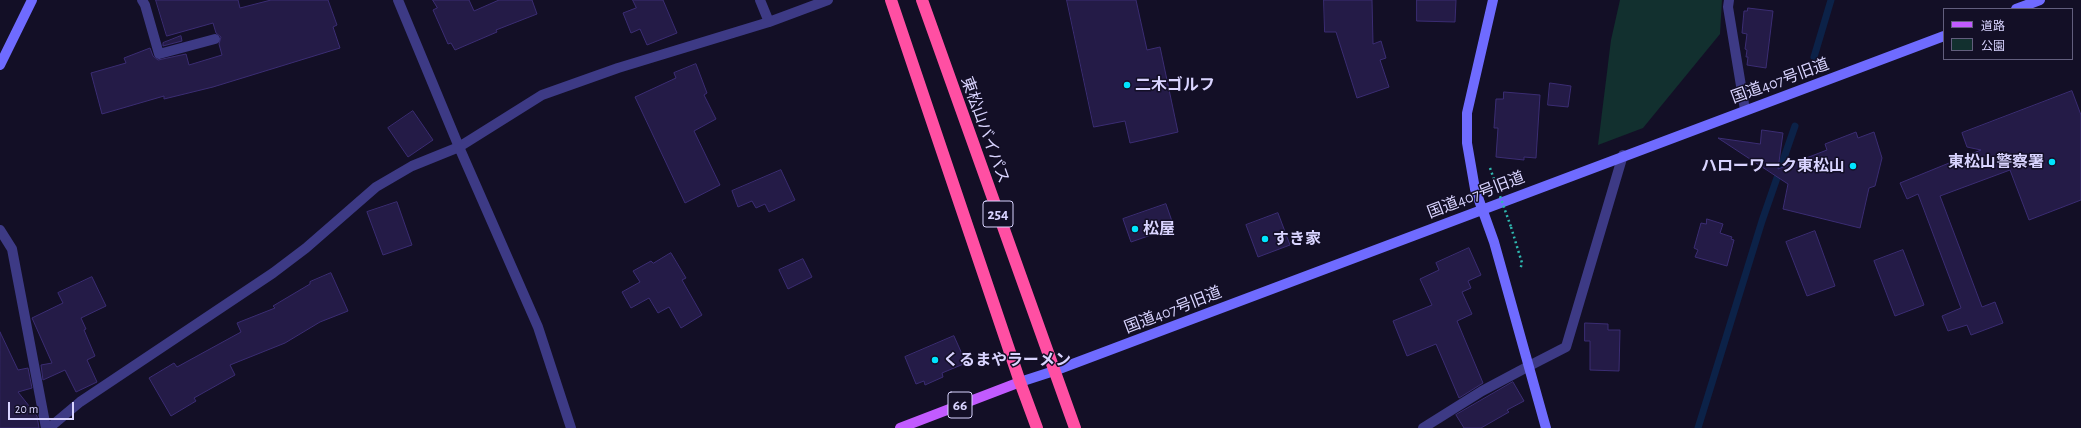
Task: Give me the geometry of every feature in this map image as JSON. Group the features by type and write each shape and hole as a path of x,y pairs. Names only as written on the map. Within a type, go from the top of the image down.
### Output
{"highway":[{"name":"254","path":"891,0 1020,382 1037,428"},
{"name":"東松山バイパス","path":"922,0 1075,428"}],"main road":[{"name":"66","path":"900,428 1020,382"}],"street":[{"path":"0,65 32,0"},
{"path":"142,0 145,5 159,54 215,39"},
{"path":"398,0 459,147 538,327 571,428"},
{"path":"760,0 769,22"},
{"path":"0,230 12,249 47,428 80,402 272,273 306,248 376,187 412,166 459,147 542,95 618,68 769,22 828,0"},
{"path":"1493,0 1467,113 1467,143 1475,189 1494,242 1546,428"},
{"path":"1729,0 1728,7 1745,110"},
{"path":"2019,8 2040,0"},
{"name":"国道407号旧道","path":"1020,382 1054,371 1623,155 1943,36"},
{"path":"1423,428 1482,391 1566,347 1623,155"}],"path":[{"path":"1490,168 1522,263 1518,274"}],"green space":[{"path":"1620,0 1722,0 1720,34 1643,128 1598,145 1611,40"}],"building":[{"path":"156,0 238,0 240,8 271,0 328,0 337,25 333,27 340,48 213,87 164,99 164,96 102,114 91,73 126,63 124,58 150,48 153,56 158,60 186,54 189,65 222,55 219,44 221,37 216,33 213,23 167,36"},
{"path":"433,0 469,0 474,11 499,0 532,0 537,14 496,30 497,32 455,50 451,43 448,44 433,10 437,8"},
{"path":"633,0 663,0 677,33 647,45 640,29 631,33 623,13 636,8"},
{"name":"二木ゴルフ","path":"1067,0 1136,0 1147,50 1160,47 1178,132 1130,143 1125,121 1094,127"},
{"path":"1324,0 1372,0 1373,44 1381,41 1386,58 1380,60 1389,87 1357,98 1336,32 1325,32"},
{"path":"1417,0 1456,0 1455,22 1417,21"},
{"path":"1748,8 1773,11 1766,68 1747,65 1748,57 1746,57 1747,50 1745,49 1747,34 1742,33 1744,11 1747,11"},
{"path":"181,36 182,41 163,46 163,43"},
{"path":"696,64 707,93 704,95 716,119 694,131 720,185 685,203 635,97 676,78 674,73"},
{"path":"1550,83 1571,86 1568,107 1548,105"},
{"path":"2072,91 2081,115 2081,200 2029,220 2010,170 1940,196 1982,307 1995,302 2003,323 1971,335 1967,325 1948,331 1942,316 1961,308 1918,194 1907,199 1900,183 1981,150 1967,147 1962,133"},
{"path":"1504,92 1540,95 1536,158 1524,157 1524,160 1496,157 1498,128 1494,128 1496,99 1503,99"},
{"path":"413,111 433,140 408,157 388,128"},
{"path":"1762,130 1783,133 1778,169 1827,150 1825,144 1856,132 1858,138 1874,132 1882,158 1875,186 1869,188 1860,228 1783,209 1788,184 1718,138 1760,144"},
{"path":"781,170 795,200 769,212 765,204 756,208 752,201 738,207 732,191"},
{"path":"397,202 412,245 383,255 367,212"},
{"path":"1166,204 1174,227 1131,242 1123,219"},
{"path":"1278,213 1290,245 1258,257 1246,225"},
{"path":"1707,219 1723,224 1720,233 1732,237 1731,239 1734,240 1727,266 1695,257 1698,250 1694,248 1701,223 1706,224"},
{"path":"1815,231 1835,286 1807,296 1786,242"},
{"path":"1469,248 1481,275 1468,281 1471,288 1462,292 1472,314 1457,321 1483,383 1459,398 1436,344 1407,356 1393,321 1432,305 1420,279 1439,270 1436,263"},
{"path":"1903,250 1924,305 1895,316 1874,261"},
{"path":"671,253 686,278 682,280 702,315 681,328 669,307 658,313 649,298 631,308 622,292 640,282 633,271 651,261 653,263"},
{"path":"803,259 812,277 788,289 779,270"},
{"path":"331,273 348,311 320,322 285,343 230,365 235,375 194,398 196,401 171,416 149,378 174,363 177,367 241,332 237,323 275,308 273,306 310,284 310,282"},
{"path":"92,277 106,306 81,318 86,329 84,330 95,356 87,360 97,382 76,392 65,370 43,380 41,365 52,363 32,318 63,303 58,293"},
{"path":"1585,323 1608,324 1608,330 1620,330 1619,371 1590,370 1590,341 1585,341"},
{"path":"0,332 18,370 28,368 32,388 18,392 37,416 39,428 0,428"},
{"name":"くるまやラーメン","path":"954,336 966,363 942,373 943,377 925,385 924,381 916,384 905,357"},
{"path":"1513,382 1524,401 1507,410 1509,412 1481,428 1464,428 1456,415"}],"waterway":[{"path":"1814,57 1831,0"},
{"path":"1698,428 1762,221 1795,126"}],"place":[{"name":"二木ゴルフ","path":"1127,85"},
{"name":"東松山警察署","path":"2052,162"},
{"name":"ハローワーク東松山","path":"1853,166"},
{"name":"松屋","path":"1135,229"},
{"name":"すき家","path":"1265,239"},
{"name":"くるまやラーメン","path":"935,360"}]}
